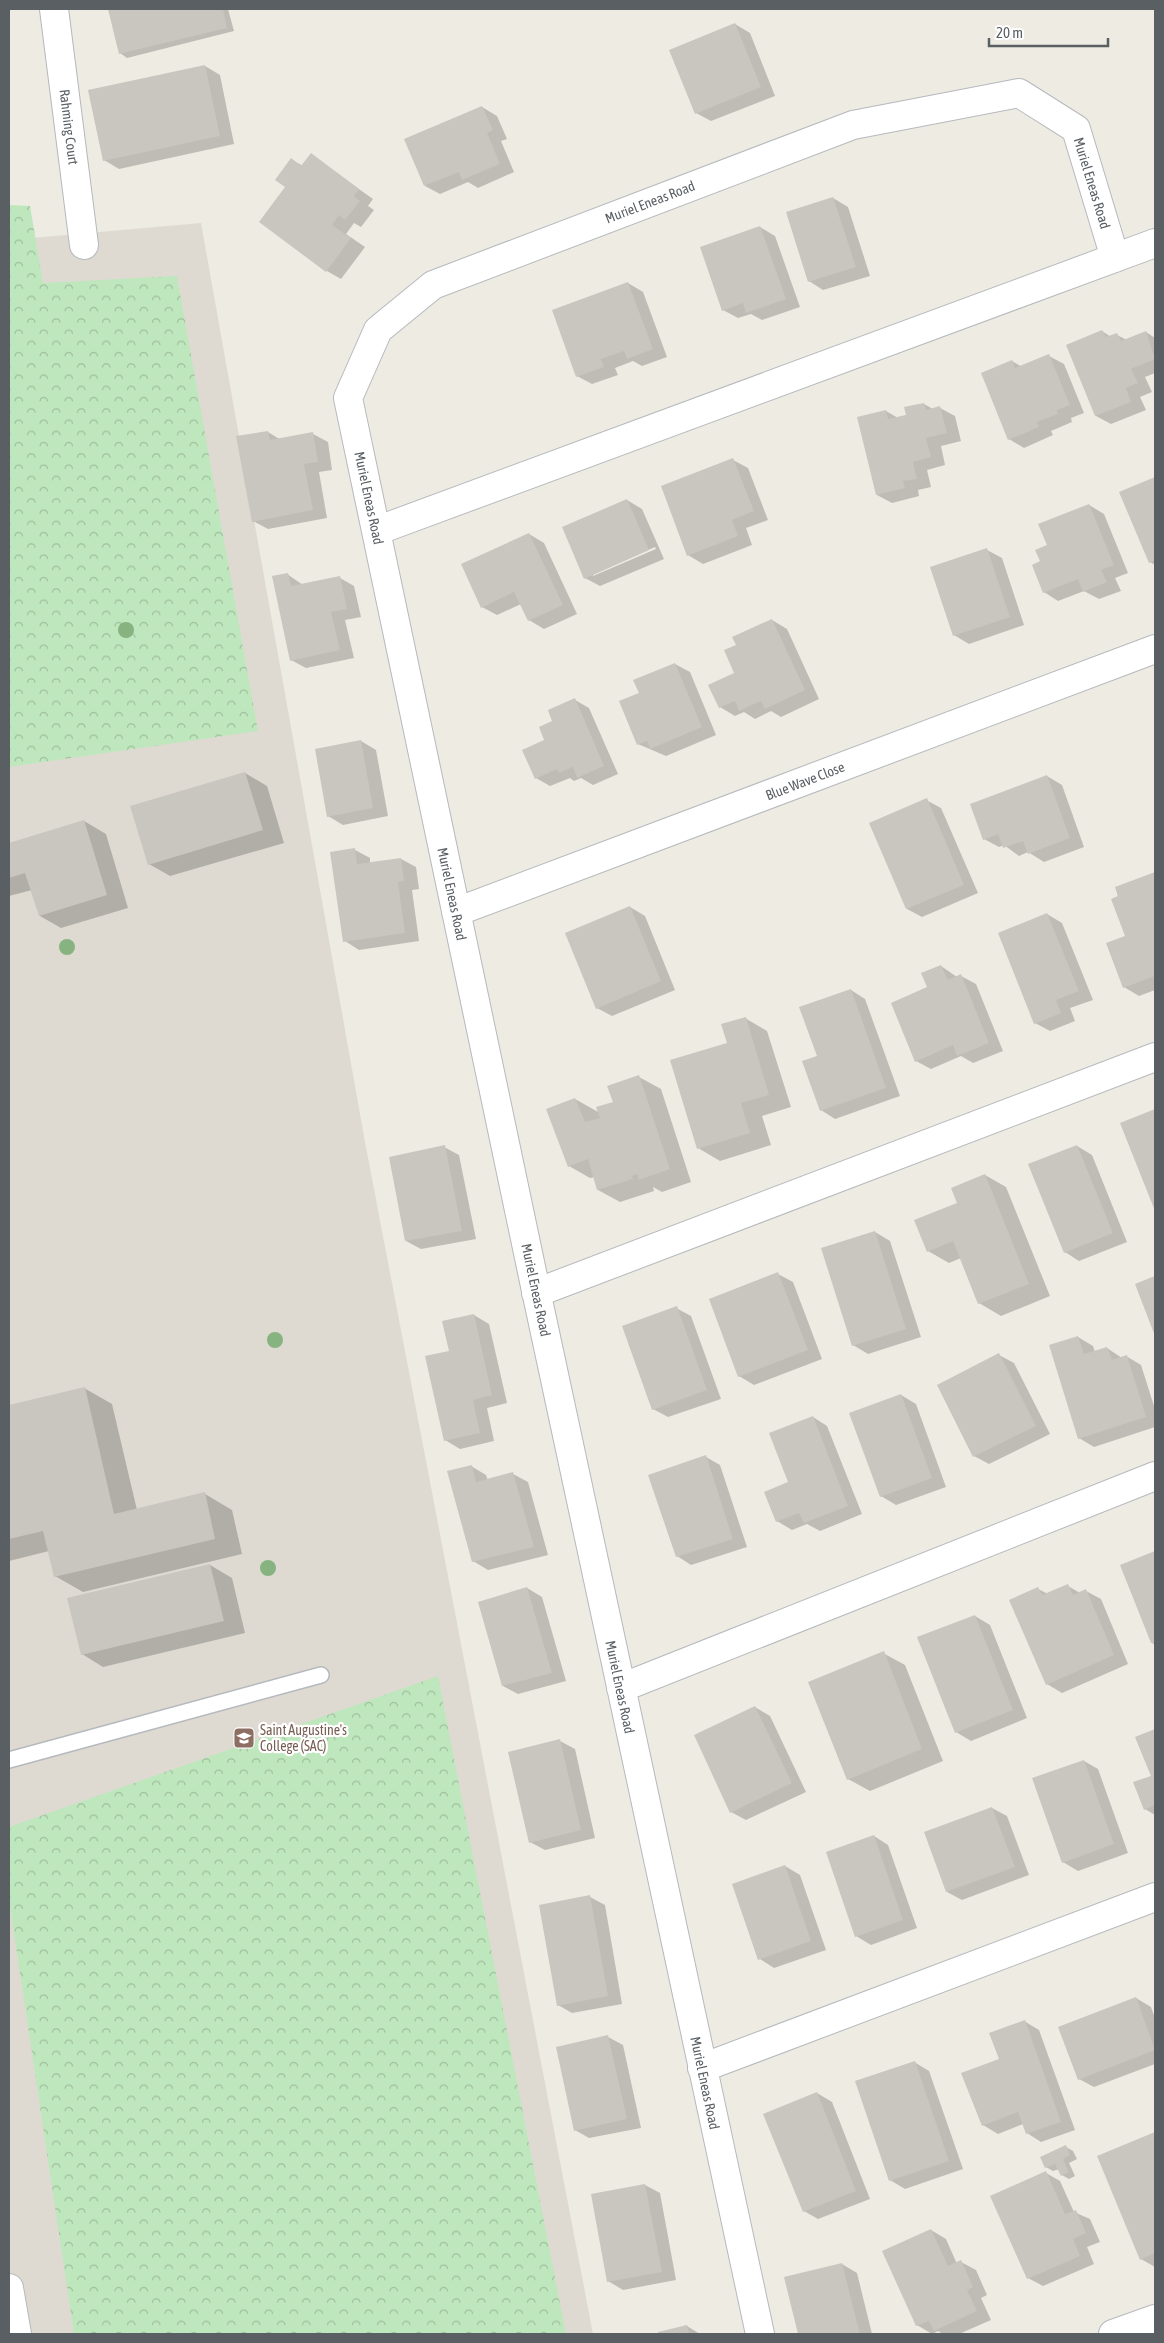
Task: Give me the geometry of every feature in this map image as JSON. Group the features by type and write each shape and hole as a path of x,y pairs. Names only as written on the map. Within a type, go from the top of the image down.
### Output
{"street":[{"name":"Rahming Court","path":"54,9 84,245"},
{"name":"Muriel Eneas Road","path":"760,2334 620,1688 348,398 378,330 433,285 853,125 1019,93 1076,129 1115,258"},
{"path":"376,531 1155,243"},
{"name":"Blue Wave Close","path":"456,912 1155,649"},
{"path":"536,1293 1155,1057"},
{"path":"620,1688 1155,1476"},
{"path":"702,2068 1155,1897"},
{"path":"9,2288 17,2334"},
{"path":"1113,2334 1155,2319"}],"lane":[{"path":"9,1760 321,1675"}],"shaded area":[{"name":"Saint Augustine's College (SAC)","path":"201,223 365,1142 593,2334 9,2334 9,240"}],"green space":[{"path":"9,205 30,206 43,283 177,276 258,731 9,767"},
{"path":"438,1676 566,2334 74,2334 9,1900 9,1827"}],"building":[{"path":"108,9 223,9 227,28 119,54"},
{"path":"735,23 761,87 695,114 669,50"},
{"path":"205,65 220,136 103,161 88,90"},
{"path":"482,106 493,130 487,133 500,164 462,180 459,172 424,186 404,139"},
{"path":"311,153 359,189 354,196 360,201 345,220 339,215 332,225 351,238 326,272 259,222 285,187 275,180 291,158 301,166"},
{"path":"833,197 856,267 808,282 786,212"},
{"path":"760,226 786,299 746,313 743,303 722,311 700,247"},
{"path":"628,282 653,349 627,359 624,351 601,359 604,367 576,377 552,310"},
{"path":"1102,330 1106,337 1117,333 1121,341 1146,331 1155,359 1131,369 1138,383 1126,388 1131,402 1095,416 1066,345"},
{"path":"1049,354 1070,405 1057,410 1058,414 1037,422 1039,427 1008,440 981,373 1012,360 1015,368"},
{"path":"924,403 926,410 940,406 947,433 926,438 931,457 913,462 917,479 903,481 905,488 876,495 857,417 886,410 888,419 906,415 904,407"},
{"path":"268,431 270,440 313,432 318,462 304,464 313,510 252,522 236,436"},
{"path":"733,458 754,511 732,520 738,536 687,556 661,486"},
{"path":"1155,477 1155,560 1149,563 1119,492"},
{"path":"627,499 649,550 584,579 562,527"},
{"path":"1089,504 1114,565 1101,570 1107,582 1083,592 1078,579 1043,593 1032,565 1040,561 1035,550 1047,545 1038,524"},
{"path":"529,533 563,605 528,621 514,592 481,608 461,564"},
{"path":"987,548 1010,617 953,636 930,567"},
{"path":"288,573 291,586 340,576 347,609 331,612 340,650 290,661 272,576"},
{"path":"772,619 805,690 765,709 761,701 739,711 735,701 719,708 708,685 734,673 724,650 736,645 732,637"},
{"path":"675,663 702,727 650,749 647,741 637,745 619,701 639,693 633,680"},
{"path":"575,698 604,766 577,778 573,767 559,773 557,769 535,779 522,750 544,740 539,727 552,721 548,710"},
{"path":"361,740 373,808 327,817 315,749"},
{"path":"245,772 263,830 148,865 130,806"},
{"path":"1047,775 1070,838 1028,854 1023,841 1003,848 998,834 983,840 970,804"},
{"path":"927,798 964,885 906,909 869,823"},
{"path":"84,820 107,895 39,916 25,873 9,878 9,843"},
{"path":"355,848 357,864 401,858 404,881 398,882 405,933 343,942 330,852"},
{"path":"1155,872 1155,976 1123,988 1106,943 1125,936 1111,899 1118,896 1115,887"},
{"path":"630,906 661,981 596,1009 565,933"},
{"path":"1047,913 1079,991 1056,1000 1061,1013 1034,1024 998,933"},
{"path":"941,965 948,980 961,974 989,1043 957,1056 953,1045 915,1062 891,1003 927,987 921,973"},
{"path":"851,989 886,1088 820,1111 802,1061 817,1056 799,1007"},
{"path":"746,1017 769,1095 741,1103 750,1133 697,1149 670,1060 727,1043 721,1024"},
{"path":"639,1075 670,1169 639,1180 637,1174 632,1176 633,1179 597,1190 588,1159 568,1167 546,1109 575,1098 585,1122 600,1118 596,1107 613,1102 607,1086"},
{"path":"1155,1109 1155,1211 1120,1123"},
{"path":"445,1145 462,1231 405,1241 389,1157"},
{"path":"1077,1145 1113,1233 1064,1253 1028,1164"},
{"path":"985,1174 1029,1284 978,1304 953,1241 927,1252 914,1220 957,1203 951,1188"},
{"path":"875,1231 906,1329 852,1346 821,1248"},
{"path":"778,1272 808,1350 738,1377 709,1299"},
{"path":"1155,1276 1155,1336 1135,1284"},
{"path":"677,1306 707,1390 652,1410 622,1326"},
{"path":"474,1314 492,1395 473,1400 480,1433 444,1441 425,1356 449,1351 442,1321"},
{"path":"1078,1336 1084,1354 1107,1347 1112,1360 1127,1355 1146,1417 1078,1439 1049,1345"},
{"path":"999,1353 1036,1426 973,1457 937,1385"},
{"path":"85,1387 114,1514 205,1492 215,1539 54,1577 43,1531 9,1539 9,1405"},
{"path":"901,1394 932,1478 880,1497 849,1413"},
{"path":"813,1416 848,1506 804,1523 799,1513 776,1522 764,1492 788,1482 769,1433"},
{"path":"706,1455 733,1539 676,1557 648,1475"},
{"path":"472,1465 476,1482 513,1472 534,1547 472,1562 447,1471"},
{"path":"1155,1551 1155,1642 1151,1643 1120,1565"},
{"path":"210,1564 224,1621 81,1655 67,1598"},
{"path":"1068,1584 1073,1595 1086,1589 1114,1655 1046,1685 1009,1600 1038,1587 1042,1595"},
{"path":"527,1587 552,1673 502,1686 478,1602"},
{"path":"975,1615 1013,1710 955,1733 917,1637"},
{"path":"884,1651 922,1749 847,1780 808,1682"},
{"path":"755,1706 792,1783 730,1813 694,1735"},
{"path":"1155,1729 1155,1805 1144,1810 1133,1782 1151,1776 1135,1737"},
{"path":"560,1739 581,1830 529,1843 508,1752"},
{"path":"1084,1760 1114,1844 1062,1863 1032,1778"},
{"path":"992,1807 1015,1867 946,1892 924,1832"},
{"path":"874,1835 903,1920 855,1937 826,1852"},
{"path":"785,1865 811,1941 758,1960 732,1884"},
{"path":"590,1895 608,1996 557,2006 539,1905"},
{"path":"1136,1997 1155,2050 1078,2080 1058,2027"},
{"path":"1025,2020 1061,2122 1026,2134 1018,2112 982,2126 961,2073 999,2059 989,2033"},
{"path":"608,2035 627,2119 574,2131 556,2047"},
{"path":"915,2061 949,2161 889,2181 855,2081"},
{"path":"817,2092 856,2191 803,2212 763,2114"},
{"path":"1155,2132 1155,2253 1140,2260 1097,2156"},
{"path":"1066,2145 1070,2155 1063,2159 1069,2172 1061,2176 1055,2164 1045,2168 1040,2157"},
{"path":"1046,2171 1065,2214 1076,2210 1086,2233 1073,2239 1080,2256 1027,2279 990,2196"},
{"path":"645,2184 662,2272 607,2282 591,2194"},
{"path":"931,2229 948,2266 961,2260 973,2287 967,2290 977,2311 934,2331 929,2321 916,2326 882,2251"},
{"path":"842,2263 860,2334 798,2334 784,2277"},
{"path":"687,2325 689,2334 658,2334 658,2332"}],"place":[{"name":"Saint Augustine's College (SAC)","path":"244,1738"}]}
